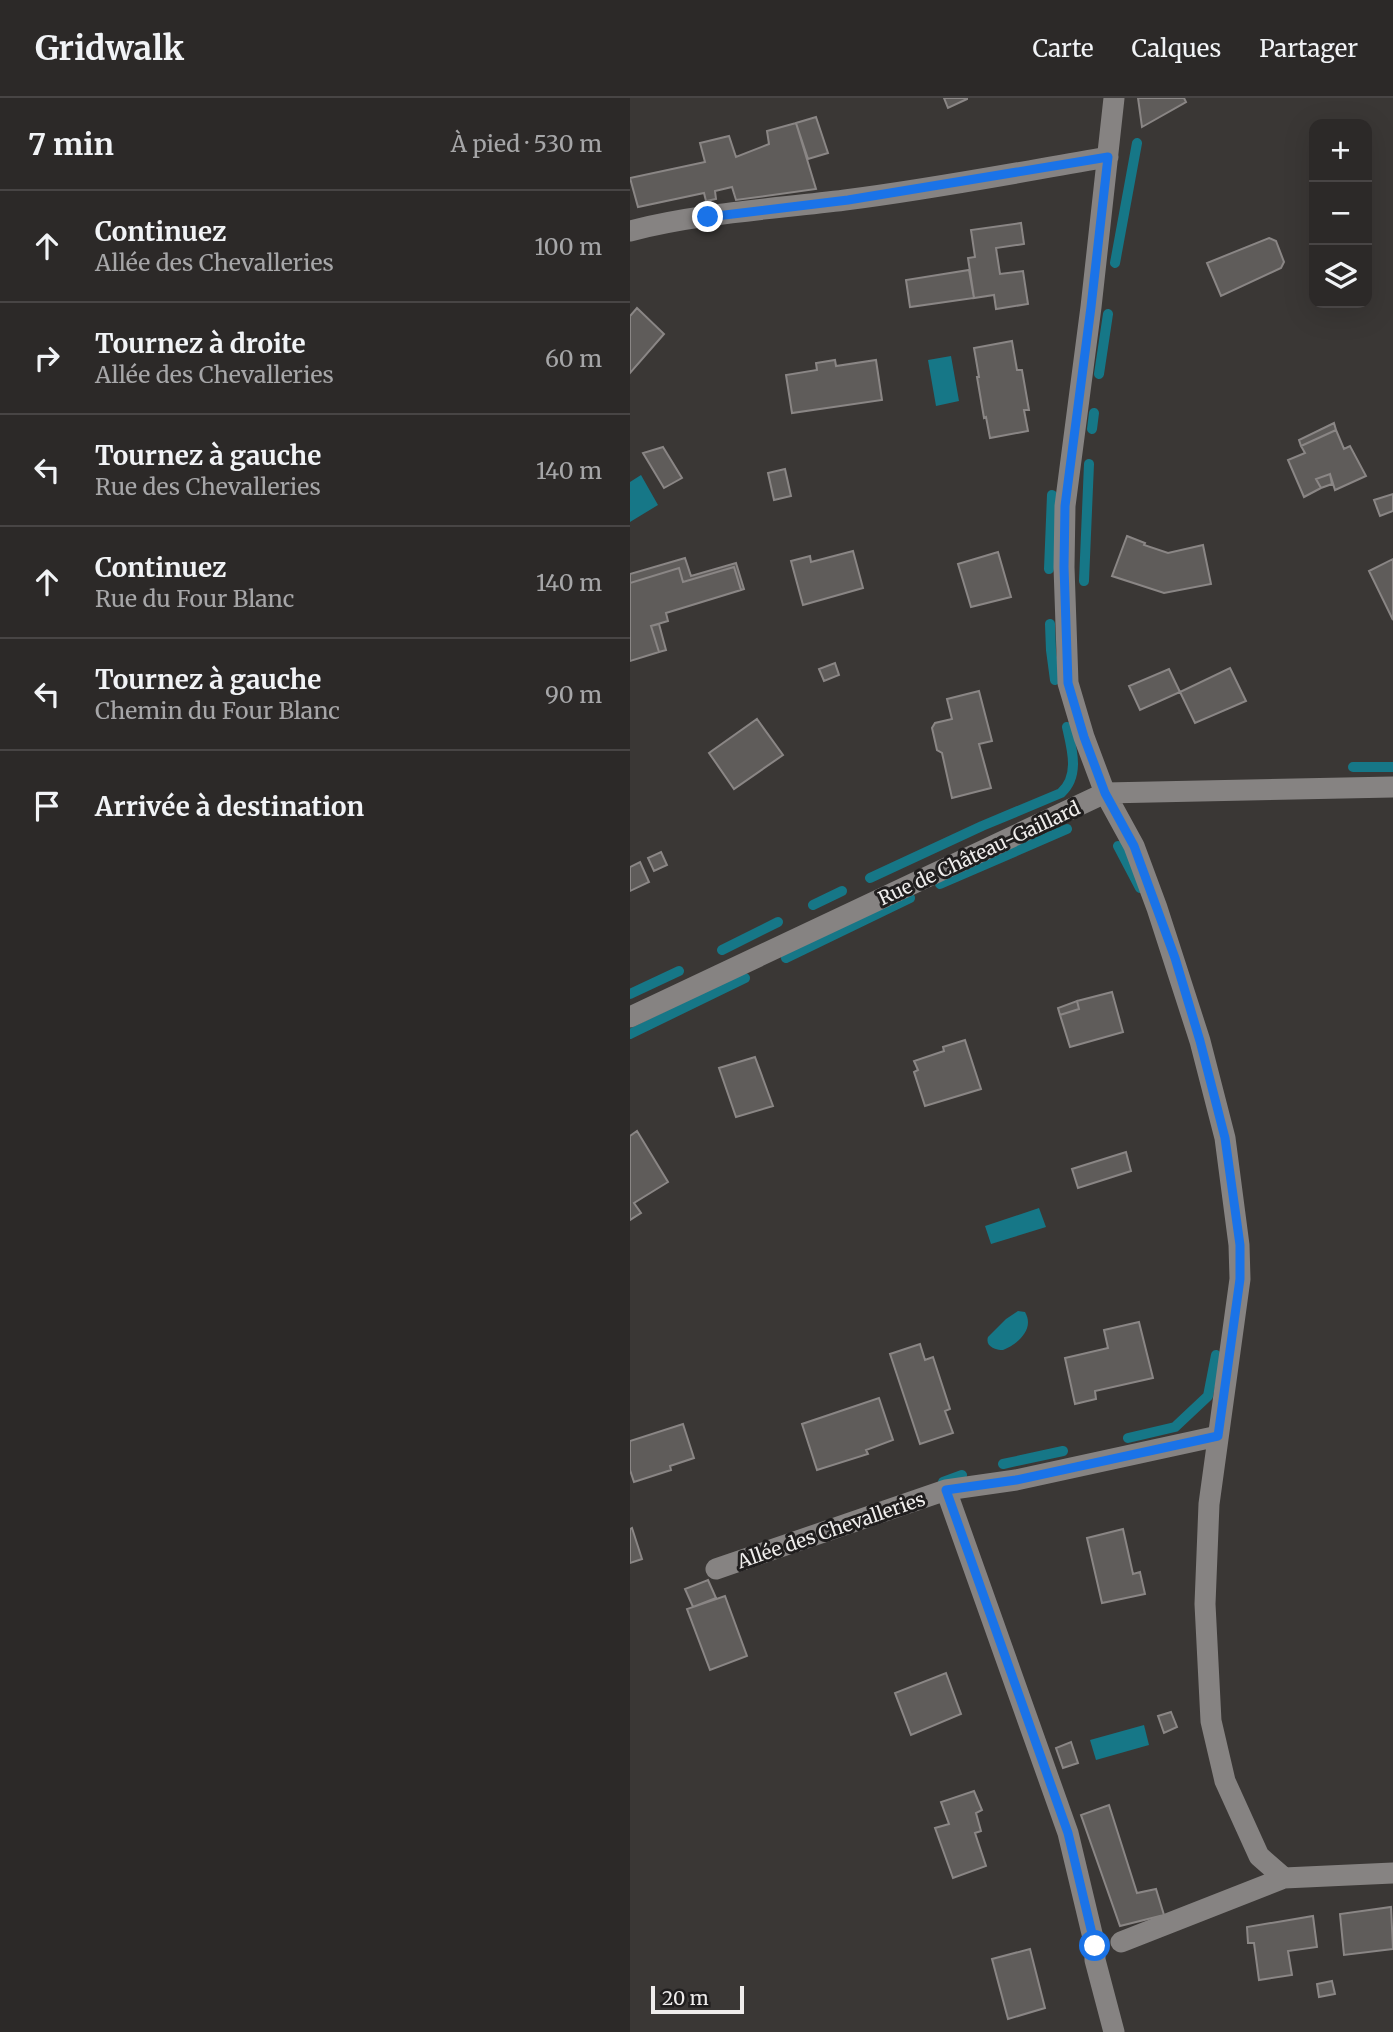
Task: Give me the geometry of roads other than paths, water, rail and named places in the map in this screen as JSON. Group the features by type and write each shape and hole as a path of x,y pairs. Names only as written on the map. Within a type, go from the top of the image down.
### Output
{"street":[{"path":"1114,98 1065,506 1068,683 1105,793 1134,846 1166,933 1200,1041 1225,1138 1240,1245 1240,1279 1209,1504 1205,1604 1211,1721 1225,1781 1259,1856 1284,1878"},
{"path":"630,231 708,217 859,198 1108,157"},
{"name":"Rue de Château-Gaillard","path":"630,1017 1105,793 1393,787"},
{"name":"Allée des Chevalleries","path":"716,1569 946,1490 1016,1480 1218,1436"},
{"name":"Allée des Chevalleries","path":"946,1490 1068,1833 1095,1946 1095,1960 1114,2032"},
{"path":"1121,1942 1284,1878 1393,1873"}],"water":[{"path":"951,356 959,401 936,406 928,360"},
{"path":"641,475 658,505 630,522 630,482"},
{"path":"1039,1208 1046,1227 991,1244 985,1226"},
{"path":"1018,1311 1025,1312 1028,1318 1023,1335 1003,1350 991,1347 988,1337"},
{"path":"1144,1725 1149,1745 1096,1760 1090,1740"}],"waterway":[{"path":"1115,263 1137,143"},
{"path":"1099,374 1108,314"},
{"path":"1092,429 1094,413"},
{"path":"1084,581 1089,464"},
{"path":"1049,569 1052,495"},
{"path":"1050,624 1055,680"},
{"path":"870,878 1061,793 1071,779 1073,770 1067,727"},
{"path":"1353,767 1393,767"},
{"path":"940,884 1067,829"},
{"path":"1118,846 1140,888"},
{"path":"813,905 842,891"},
{"path":"786,958 910,898"},
{"path":"722,950 778,922"},
{"path":"630,994 679,971"},
{"path":"630,1034 745,978"},
{"path":"1128,1438 1175,1427 1208,1396 1216,1355"},
{"path":"1003,1464 1063,1451"},
{"path":"943,1482 962,1475"}]}
